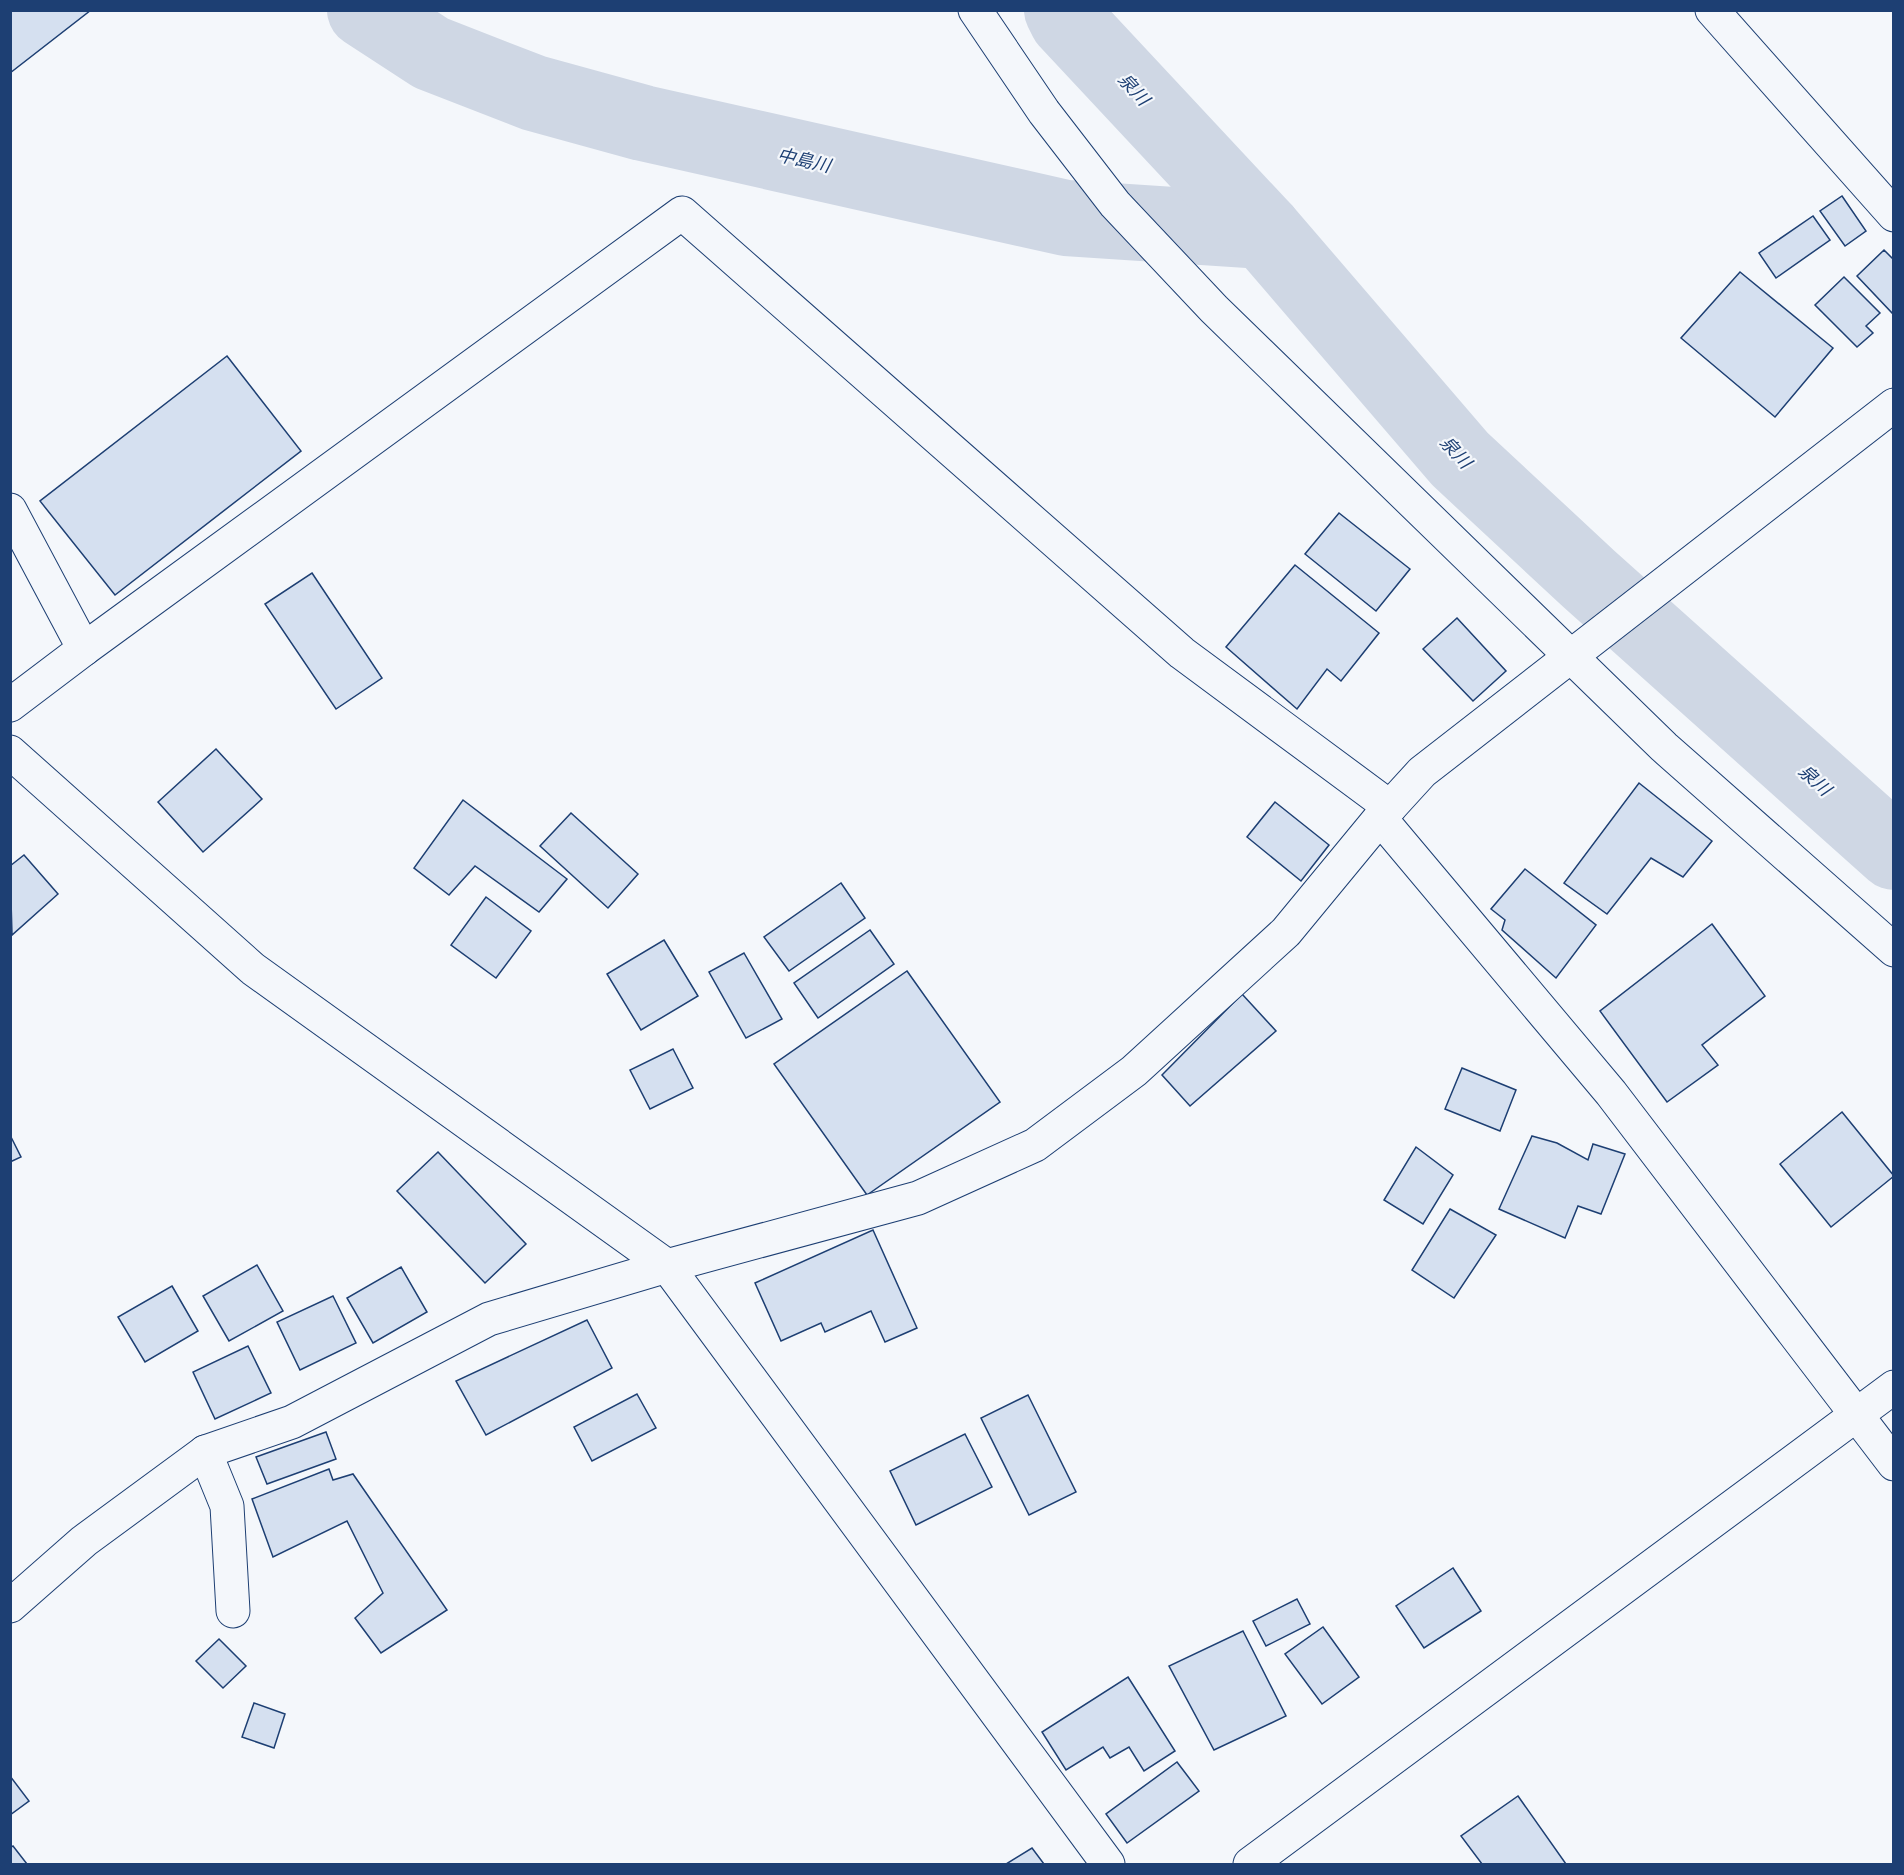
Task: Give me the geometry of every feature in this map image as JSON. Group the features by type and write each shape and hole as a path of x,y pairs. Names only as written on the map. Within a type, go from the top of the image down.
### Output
{"street":[{"path":"975,10 1044,112 1115,204 1214,309 1664,747 1893,950"},
{"path":"1712,10 1893,215"},
{"path":"10,705 682,213 1182,653 1385,812 1611,1093 1858,1414 1893,1464"},
{"path":"10,1606 84,1541 205,1452 292,1422 489,1319 667,1266 918,1198 1035,1145 1134,1071 1286,932 1385,812 1422,772 1893,405"},
{"path":"10,510 84,649"},
{"path":"10,752 253,969 667,1266 1107,1864"},
{"path":"1250,1864 1893,1388"},
{"path":"205,1452 227,1506 233,1611"}],"building":[{"path":"10,10 91,10 10,73"},
{"path":"1842,196 1866,231 1845,246 1820,211"},
{"path":"1813,216 1830,240 1776,278 1759,253"},
{"path":"1884,250 1894,260 1894,315 1857,276"},
{"path":"1740,272 1833,348 1775,417 1681,338"},
{"path":"1844,277 1880,313 1866,326 1873,333 1857,347 1815,305"},
{"path":"227,356 301,451 115,595 40,501"},
{"path":"1339,513 1410,569 1376,611 1305,554"},
{"path":"1295,565 1379,633 1341,681 1327,669 1297,709 1226,647"},
{"path":"312,573 382,678 336,709 265,604"},
{"path":"1457,618 1506,671 1473,701 1423,649"},
{"path":"216,749 262,799 203,852 158,802"},
{"path":"1639,783 1712,841 1683,877 1651,858 1607,914 1564,883"},
{"path":"463,800 567,879 539,912 475,866 449,895 414,868"},
{"path":"1275,802 1329,845 1301,881 1247,837"},
{"path":"571,813 638,874 608,908 540,846"},
{"path":"24,855 58,894 12,935 10,866"},
{"path":"1525,869 1596,925 1556,978 1502,930 1505,920 1491,909"},
{"path":"841,883 865,918 789,971 764,937"},
{"path":"486,897 531,931 496,978 451,945"},
{"path":"1712,924 1765,996 1702,1045 1718,1065 1667,1102 1600,1011"},
{"path":"870,930 894,964 818,1018 794,983"},
{"path":"664,940 698,996 641,1030 607,974"},
{"path":"744,953 782,1019 746,1038 709,972"},
{"path":"907,971 1000,1102 867,1195 774,1064"},
{"path":"1242,994 1276,1031 1190,1106 1162,1075"},
{"path":"673,1049 693,1088 650,1109 630,1070"},
{"path":"1462,1068 1516,1090 1500,1131 1445,1109"},
{"path":"1842,1112 1894,1176 1831,1227 1780,1164"},
{"path":"10,1135 21,1157 10,1162"},
{"path":"1532,1136 1557,1143 1588,1160 1593,1144 1625,1154 1601,1214 1578,1206 1565,1238 1499,1209"},
{"path":"1416,1147 1453,1175 1423,1224 1384,1200"},
{"path":"438,1152 526,1244 485,1283 397,1191"},
{"path":"1450,1209 1496,1235 1454,1298 1412,1270"},
{"path":"873,1230 917,1328 885,1342 871,1311 825,1332 821,1323 781,1341 755,1283"},
{"path":"257,1265 283,1311 229,1341 203,1296"},
{"path":"401,1267 427,1312 373,1343 347,1298"},
{"path":"172,1286 198,1331 145,1362 118,1317"},
{"path":"333,1296 356,1343 300,1370 277,1322"},
{"path":"587,1320 612,1368 486,1435 456,1381"},
{"path":"248,1346 271,1393 215,1419 193,1372"},
{"path":"637,1394 656,1428 592,1461 574,1427"},
{"path":"1028,1395 1076,1492 1029,1515 981,1418"},
{"path":"326,1432 336,1459 267,1484 256,1457"},
{"path":"965,1434 992,1487 916,1525 890,1471"},
{"path":"329,1469 333,1480 353,1474 447,1610 381,1653 355,1618 383,1593 347,1521 273,1557 252,1499"},
{"path":"1453,1568 1481,1611 1424,1648 1396,1606"},
{"path":"1297,1599 1310,1624 1266,1646 1253,1621"},
{"path":"1323,1627 1359,1677 1322,1704 1285,1654"},
{"path":"1243,1631 1286,1716 1214,1750 1169,1666"},
{"path":"219,1639 246,1666 223,1688 196,1661"},
{"path":"1128,1677 1175,1751 1144,1771 1129,1747 1110,1758 1103,1747 1066,1770 1042,1732"},
{"path":"254,1703 285,1714 274,1748 242,1737"},
{"path":"1177,1762 1199,1791 1127,1843 1106,1814"},
{"path":"10,1776 29,1801 10,1815"},
{"path":"1518,1796 1566,1864 1482,1864 1461,1836"},
{"path":"13,1846 27,1864 10,1864 10,1848"},
{"path":"1032,1848 1044,1864 1006,1864"}],"waterway":[{"name":"中島川","path":"365,10 431,53 534,93 643,123 1066,218 1264,231"},
{"name":"泉川","path":"1062,10 1067,20 1264,231 1460,459 1589,579 1894,852"}]}
